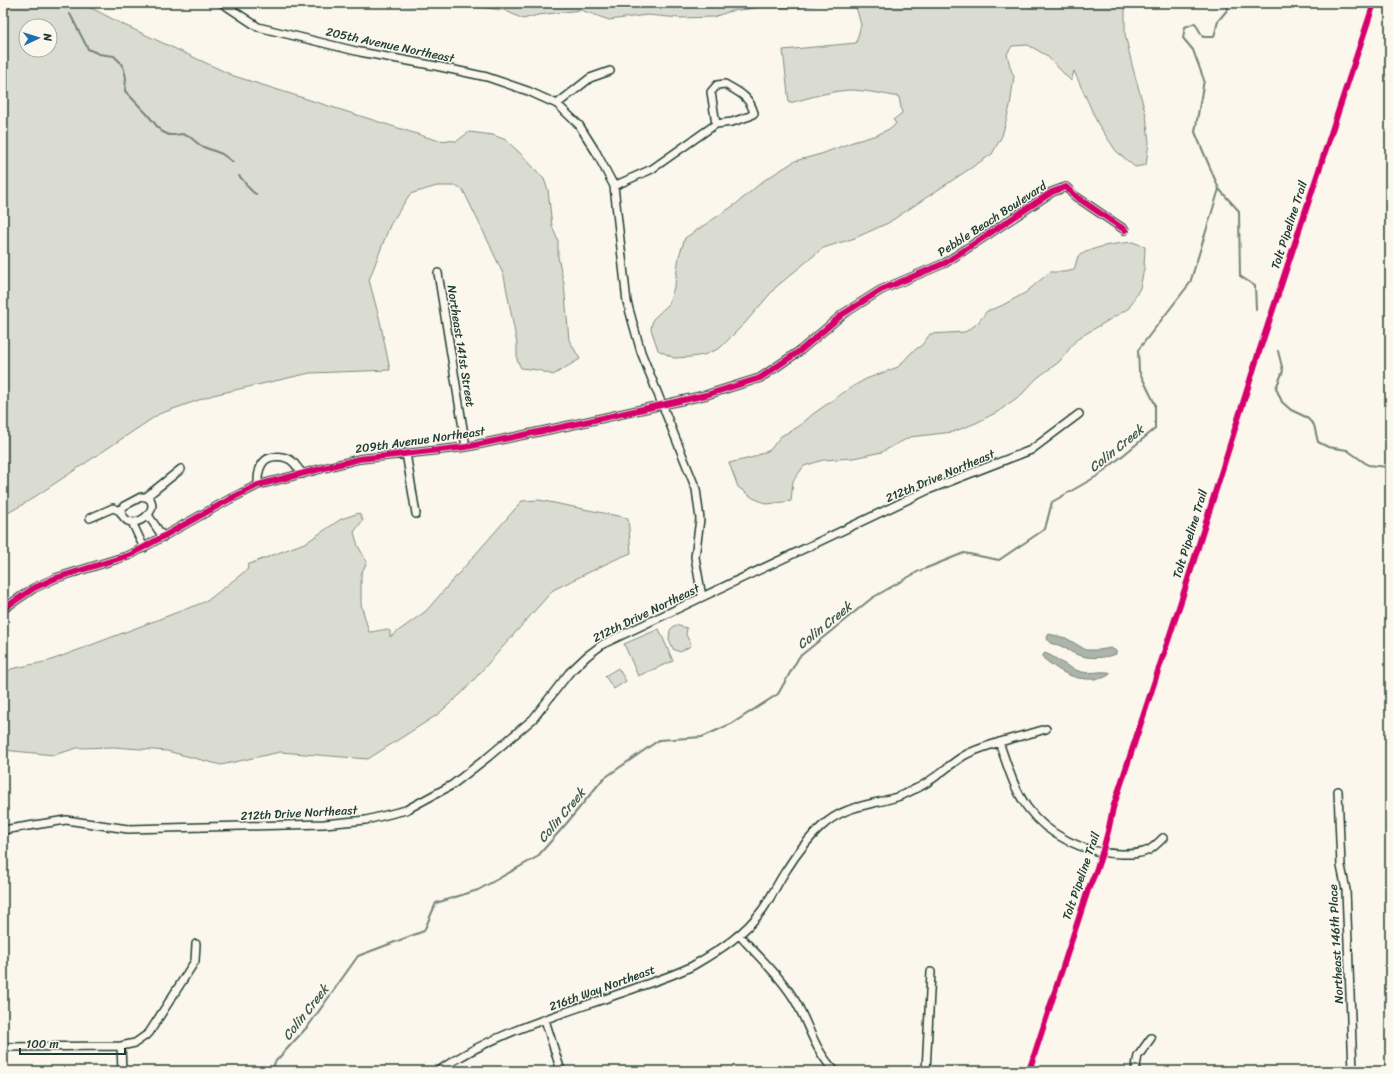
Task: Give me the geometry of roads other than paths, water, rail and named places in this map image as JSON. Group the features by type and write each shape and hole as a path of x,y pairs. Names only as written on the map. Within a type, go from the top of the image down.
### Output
{"street":[{"name":"205th Avenue Northeast","path":"222,3 258,27 360,52 487,77 528,91 558,104"},
{"path":"610,71 590,78 558,104 579,126 596,152 614,186 627,302 641,352 696,489 700,519 695,557 702,597"},
{"path":"614,186 652,169 716,124 732,122 750,116 754,113 751,102 741,93 725,84 716,85 711,92 716,124"},
{"name":"Pebble Beach Boulevard","path":"843,314 881,290 945,263 1052,192 1066,187 1075,196 1125,230"},
{"name":"Northeast 141st Street","path":"438,273 466,447"},
{"name":"209th Avenue Northeast","path":"3,609 34,588 56,578 130,555 258,485 359,459 466,447 576,424 706,395 760,378 801,350 843,314"},
{"name":"212th Drive Northeast","path":"3,830 66,820 128,829 324,824 366,820 406,810 452,785 533,719 569,673 587,656 603,644 928,490 1031,450 1079,414"},
{"path":"406,453 416,514"},
{"path":"258,485 258,473 263,462 271,457 282,457 292,461 303,474"},
{"path":"120,511 124,506 141,497 146,497 181,469"},
{"path":"90,518 113,508 120,511 123,518 129,522 132,522 148,515 152,508 151,501 146,497"},
{"path":"148,515 163,537"},
{"path":"132,522 144,548"},
{"name":"216th Way Northeast","path":"438,1071 456,1058 510,1033 660,979 691,966 740,936 762,909 804,844 823,825 842,812 856,806 890,799 917,789 966,755 999,742 1046,729"},
{"path":"999,742 1014,786 1027,808 1050,831 1079,847 1111,854 1138,854 1150,849 1163,838"},
{"name":"Northeast 146th Place","path":"1338,791 1340,866 1346,890 1353,1071"},
{"path":"740,936 790,993 797,1004 814,1043 835,1071"},
{"path":"3,1047 121,1046 135,1043 149,1034 196,961 196,944"},
{"path":"926,1071 931,972"},
{"path":"545,1020 561,1071"},
{"path":"1135,1071 1138,1056 1151,1038"},
{"path":"121,1046 122,1071"}],"waterway":[{"path":"1224,3 1228,9 1218,21 1214,37 1203,37 1195,23 1185,27 1183,38 1193,50 1204,80 1195,132 1219,189 1239,211 1240,276 1255,286 1256,309"},
{"path":"70,14 88,49 99,54 114,56 120,62 124,69 126,78 125,91 161,131 169,135 182,134 190,137 201,146 222,154 233,162"},
{"path":"239,176 251,191 256,194"},
{"name":"Colin Creek","path":"272,1071 275,1062 309,1025 358,956 424,931 436,903 478,890 537,857 603,779 659,740 702,737 733,723 778,694 799,657 872,598 919,571 964,553 999,560 1045,529 1052,502 1099,475 1155,429 1155,404 1139,371 1138,350 1190,283 1219,189"},
{"path":"1278,351 1283,371 1276,388 1282,402 1291,410 1306,417 1314,425 1318,442 1328,447 1347,450 1368,465 1390,468"}]}
